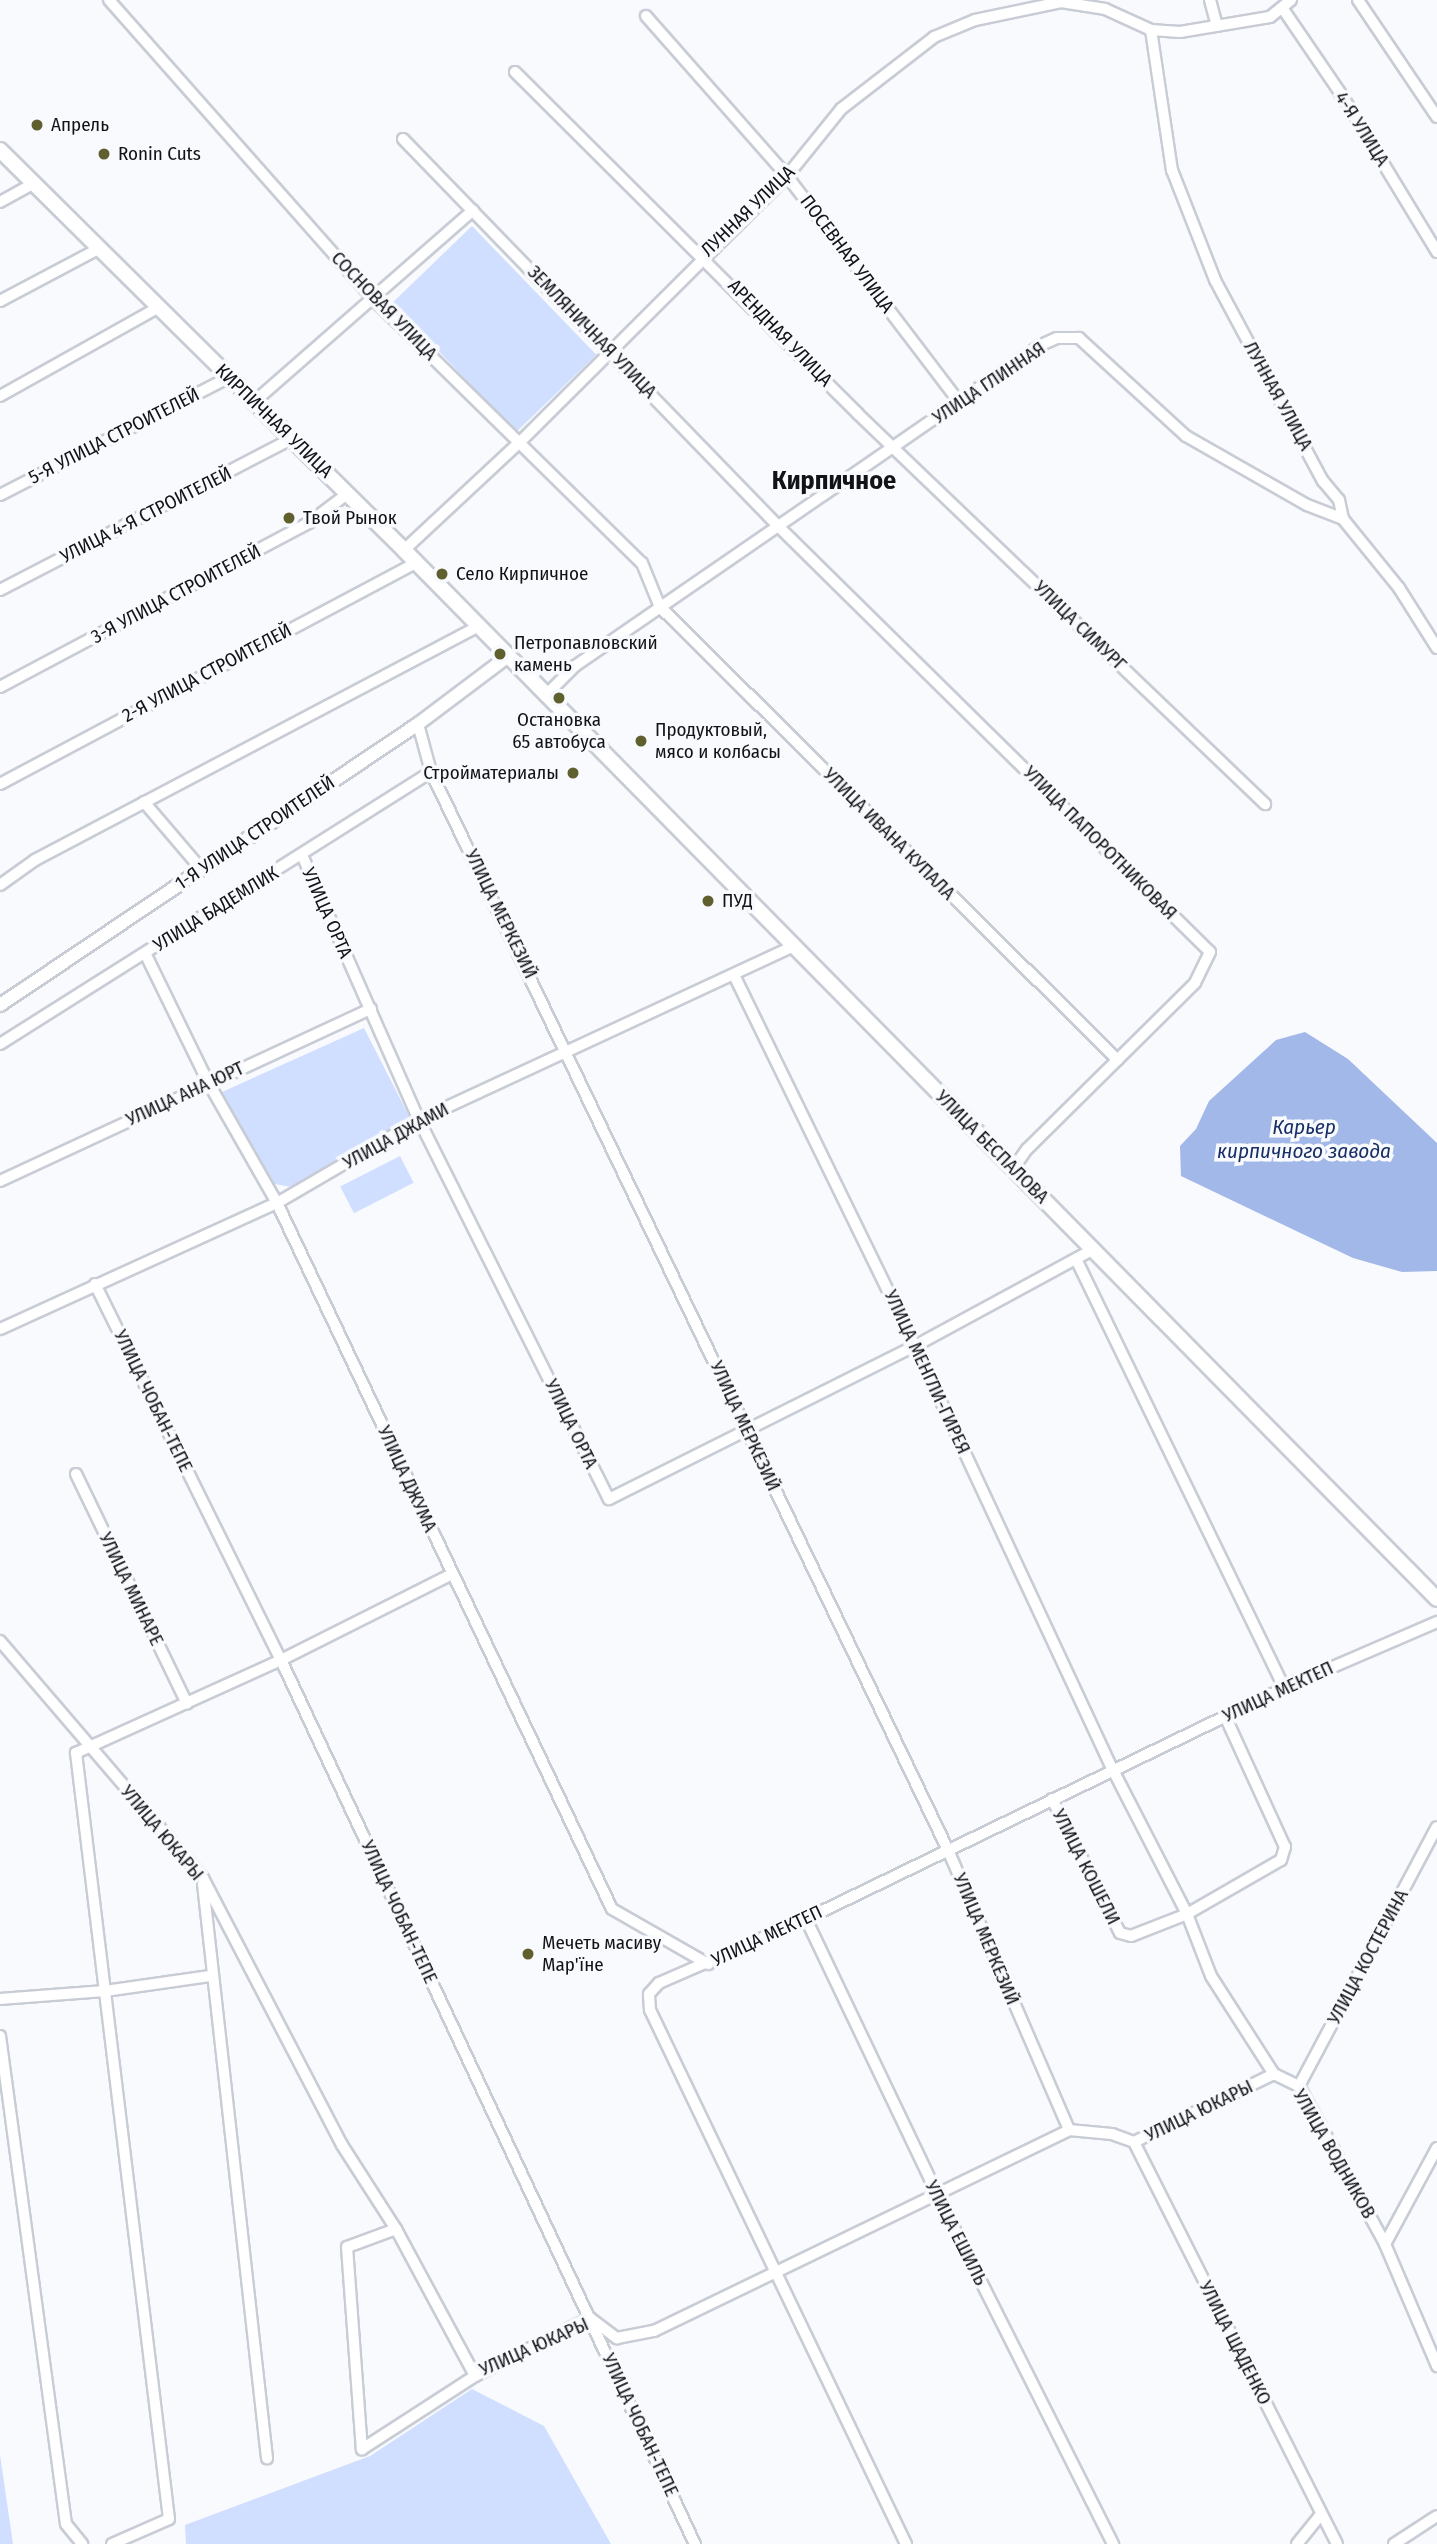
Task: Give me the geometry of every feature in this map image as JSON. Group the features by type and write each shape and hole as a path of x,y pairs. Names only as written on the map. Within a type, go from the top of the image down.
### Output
{"main road":[{"name":"КИРПИЧНАЯ УЛИЦА","path":"0,150 404,550 545,696"},
{"name":"УЛИЦА БЕСПАЛОВА","path":"545,696 1437,1599"}],"street":[{"name":"СОСНОВАЯ УЛИЦА","path":"108,0 374,300 642,563 660,607"},
{"path":"1210,0 1217,26"},
{"name":"ЛУННАЯ УЛИЦА","path":"404,550 520,442 608,349 787,176 841,109 934,37 975,20 1061,2 1106,5 1151,30 1180,32 1269,17 1283,9 1291,0"},
{"path":"1359,0 1437,117"},
{"name":"4-Я УЛИЦА","path":"1283,9 1341,94 1437,252"},
{"name":"ПОСЕВНАЯ УЛИЦА","path":"646,16 787,176 959,402"},
{"name":"ЛУННАЯ УЛИЦА","path":"1151,30 1172,170 1214,280 1324,481 1339,500 1343,519"},
{"name":"АРЕНДНАЯ УЛИЦА","path":"514,72 703,255 895,447"},
{"name":"ЗЕМЛЯНИЧНАЯ УЛИЦА","path":"403,139 779,527"},
{"path":"0,202 34,183"},
{"path":"254,402 374,300 473,210"},
{"path":"0,301 100,248"},
{"path":"0,396 159,307"},
{"name":"УЛИЦА ГЛИННАЯ","path":"545,696 575,666 1041,345 1057,338 1079,338 1186,436 1307,505 1343,519 1399,588 1437,648"},
{"name":"5-Я УЛИЦА СТРОИТЕЛЕЙ","path":"0,495 228,378"},
{"name":"УЛИЦА 4-Я СТРОИТЕЛЕЙ","path":"0,590 291,439"},
{"name":"УЛИЦА СИМУРГ","path":"895,447 1265,804"},
{"name":"3-Я УЛИЦА СТРОИТЕЛЕЙ","path":"0,687 310,522 348,494"},
{"name":"УЛИЦА ПАПОРОТНИКОВАЯ","path":"779,527 1210,952 1195,983 1027,1149 1013,1169"},
{"name":"2-Я УЛИЦА СТРОИТЕЛЕЙ","path":"0,784 415,562"},
{"name":"УЛИЦА ИВАНА КУПАЛА","path":"660,607 1118,1060"},
{"path":"0,885 35,860 477,627"},
{"name":"1-Я УЛИЦА СТРОИТЕЛЕЙ","path":"0,1005 418,724 507,657"},
{"name":"УЛИЦА МЕРКЕЗИЙ","path":"418,724 431,772 568,1051 947,1850 1069,2130"},
{"name":"УЛИЦА БАДЕМЛИК","path":"0,1044 431,772"},
{"path":"144,802 202,870"},
{"name":"УЛИЦА ОРТА","path":"302,855 419,1120 609,1499 915,1346 1094,1249"},
{"name":"УЛИЦА ДЖАМИ","path":"0,1329 277,1203 419,1120 794,946"},
{"name":"УЛИЦА ДЖУМА","path":"145,953 208,1082 277,1203 612,1909 708,1964"},
{"name":"УЛИЦА МЕНГЛИ-ГИРЕЯ","path":"734,975 915,1346 1114,1772"},
{"name":"УЛИЦА АНА ЮРТ","path":"0,1181 208,1082 371,1009"},
{"path":"1076,1259 1284,1688"},
{"name":"УЛИЦА ЧОБАН-ТЕПЕ","path":"95,1284 281,1660 695,2544"},
{"name":"УЛИЦА МИНАРЕ","path":"76,1474 187,1704"},
{"path":"112,2544 169,2519 76,1753 90,1750 281,1660 452,1574"},
{"name":"УЛИЦА МЕКТЕП","path":"905,2544 650,2010 649,1994 659,1983 708,1964 806,1919 1284,1688 1437,1622"},
{"name":"УЛИЦА ЮКАРЫ","path":"0,1641 54,1700 90,1750 203,1878 342,2145 396,2230 475,2376 590,2318 617,2338 654,2331 1069,2130 1112,2134 1135,2142 1274,2074"},
{"name":"УЛИЦА КОШЕЛИ","path":"1052,1799 1120,1933 1131,1936 1187,1914 1281,1860 1286,1847 1225,1716"},
{"name":"УЛИЦА ВОДНИКОВ","path":"1114,1772 1187,1914 1211,1976 1274,2074 1299,2086 1385,2244 1437,2366"},
{"name":"УЛИЦА КОСТЕРИНА","path":"1299,2086 1437,1827"},
{"path":"203,1878 210,1976 267,2458"},
{"name":"УЛИЦА ЕШИЛЬ","path":"806,1919 937,2194 1113,2544"},
{"path":"0,1999 105,1991 210,1976"},
{"path":"0,2036 66,2524 82,2544"},
{"name":"УЛИЦА ЩАДЕНКО","path":"1135,2142 1337,2544"},
{"path":"1385,2244 1437,2148"},
{"path":"396,2230 347,2247 362,2449 475,2376"},
{"path":"1297,2544 1321,2514"},
{"path":"1394,2544 1437,2516"}],"shaded area":[{"path":"472,226 596,355 516,432 392,303"},
{"path":"364,1028 410,1118 291,1187 270,1183 222,1092"},
{"path":"400,1156 414,1183 354,1213 340,1186"},
{"path":"472,2389 544,2426 611,2544 186,2544 185,2525 370,2456"},
{"path":"0,2455 13,2544 0,2544"}],"water":[{"name":"Карьер кирпичного завода","path":"1305,1032 1348,1059 1437,1143 1437,1271 1402,1272 1353,1258 1181,1176 1180,1146 1196,1129 1209,1101 1276,1040"}],"place":[{"name":"Апрель","path":"37,125"},
{"name":"Ronin Cuts","path":"104,154"},
{"name":"Твой Рынок","path":"289,518"},
{"name":"Село Кирпичное","path":"442,574"},
{"name":"Петропавловский камень","path":"500,654"},
{"name":"Остановка 65 автобуса","path":"559,698"},
{"name":"Продуктовый, мясо и колбасы","path":"641,741"},
{"name":"Стройматериалы","path":"573,773"},
{"name":"ПУД","path":"708,901"},
{"name":"Мечеть масиву Мар'їне","path":"528,1954"}],"district":[{"name":"Кирпичное","path":"834,481"}]}
